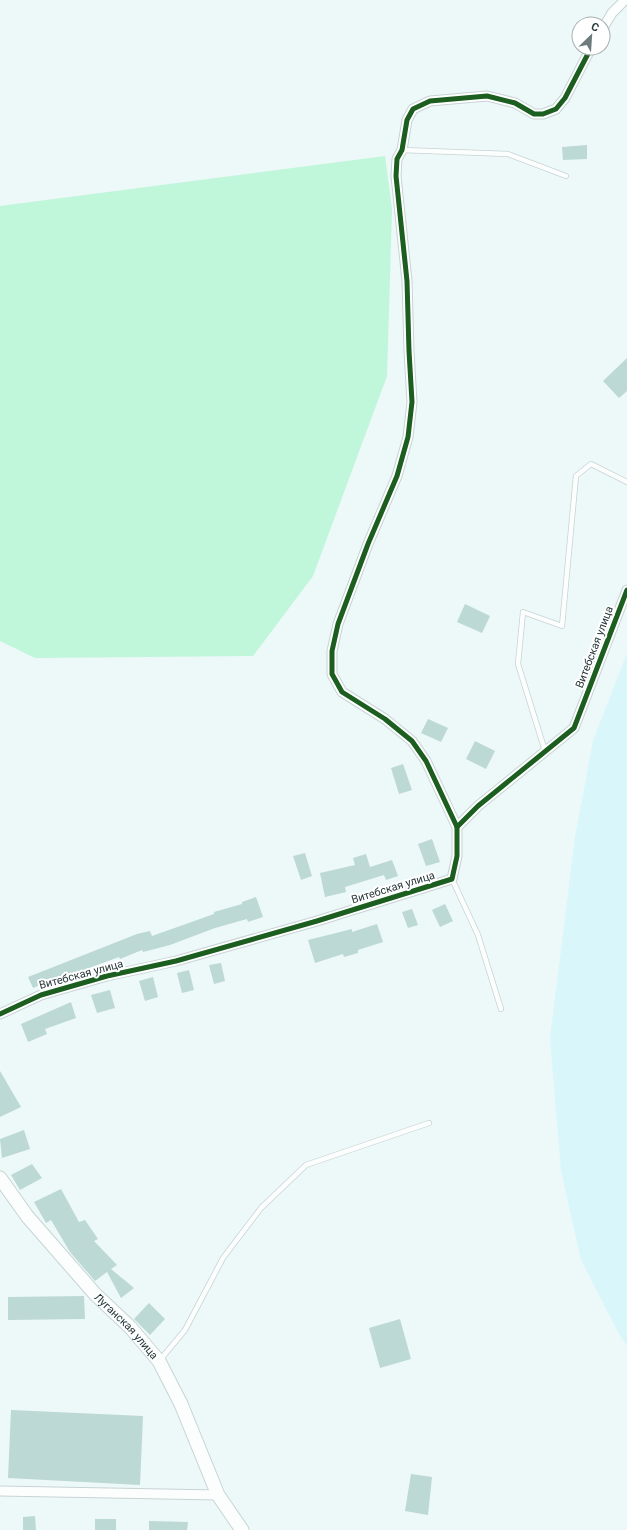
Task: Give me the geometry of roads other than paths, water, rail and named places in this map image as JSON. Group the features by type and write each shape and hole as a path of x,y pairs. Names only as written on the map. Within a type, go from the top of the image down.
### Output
{"street":[{"path":"610,16 625,0"},
{"path":"456,827 426,761 412,741 386,719 342,692 332,674 332,651 338,624 368,544 397,476 408,437 412,402 407,281 396,176 397,159 402,150 407,120 413,109 430,101 488,96 515,103 534,114 543,114 556,109 565,98 588,56"},
{"name":"Витебская улица","path":"0,1014 42,995 107,976 191,957 317,921 452,879 458,856 456,827 478,806 574,728 627,590"},
{"name":"Луганская улица","path":"0,1178 27,1216 95,1294 130,1327 159,1361 181,1404 218,1495 242,1530"},
{"path":"0,1492 218,1495"}],"lane":[{"path":"402,150 508,154 566,176"},
{"path":"545,753 518,664 523,612 562,626 576,476 591,464 627,482"},
{"path":"452,879 478,935 501,1008"},
{"path":"159,1361 185,1330 223,1258 261,1208 306,1165 429,1123"}]}
